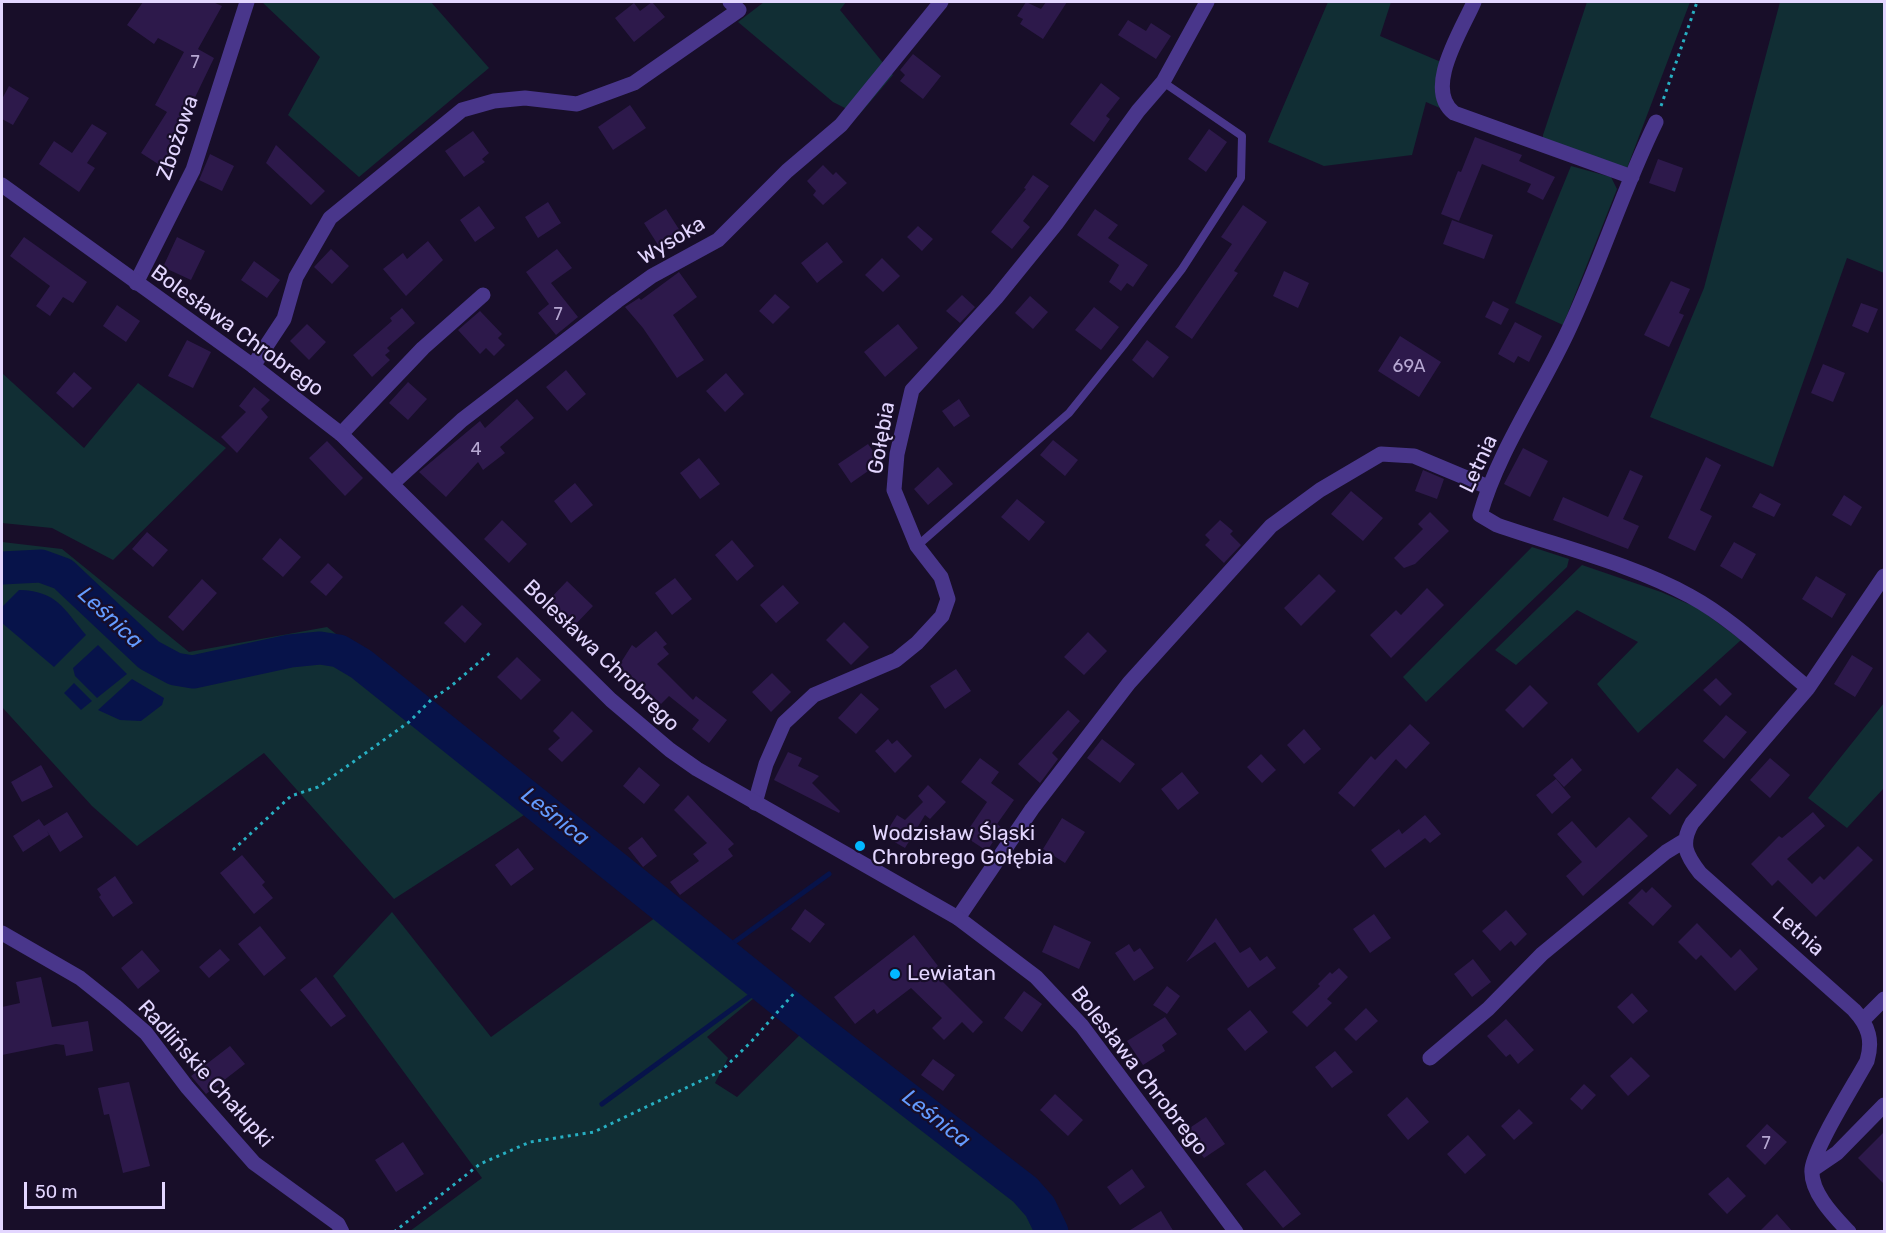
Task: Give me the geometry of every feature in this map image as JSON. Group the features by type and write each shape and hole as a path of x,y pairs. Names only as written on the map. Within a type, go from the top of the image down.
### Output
{"street":[{"name":"Zbożowa","path":"136,282 193,170 246,2"},
{"path":"253,366 284,318 296,277 330,218 462,110 494,101 525,98 577,104 634,83 739,10 730,2"},
{"name":"Wysoka","path":"393,483 462,420 617,301 652,276 718,240 787,171 841,125 941,2"},
{"name":"Gołębia","path":"755,803 766,764 784,723 814,694 896,660 917,643 942,616 948,599 941,578 917,546 894,490 897,454 912,390 996,298 1056,224 1138,111 1163,82 1207,2"},
{"path":"1474,2 1443,74 1441,93 1447,108 1454,113 1632,177"},
{"name":"Letnia","path":"1656,122 1569,330 1488,487 1480,515 1497,525 1642,574 1692,597 1730,621 1808,688"},
{"name":"Bolesława Chrobrego","path":"2,185 253,366 341,434 612,700 670,750 755,803 958,918 1036,977 1082,1026 1236,1232"},
{"path":"341,434 423,348 483,296"},
{"path":"958,918 1032,809 1129,682 1271,526 1320,490 1381,454 1414,456 1488,487"},
{"path":"1430,1058 1488,1009 1542,954 1666,852 1684,841 1692,823 1808,688 1884,576"},
{"name":"Letnia","path":"1684,841 1686,853 1700,873 1863,1020"},
{"name":"Radlińskie Chałupki","path":"2,933 80,978 116,1006 146,1033 187,1087 254,1163 338,1224 342,1232"},
{"path":"1849,1232 1820,1196 1812,1170 1818,1151 1867,1061 1870,1036 1863,1020 1884,999"},
{"path":"1812,1170 1837,1153 1884,1105"}],"lane":[{"path":"917,546 1069,413 1182,269 1241,178 1242,136 1163,82"}],"path":[{"path":"1656,122 1697,2"},
{"path":"233,850 291,795 318,787 409,722 431,700 491,652"},
{"path":"394,1232 480,1164 530,1143 594,1132 721,1071 796,992"}],"green space":[{"path":"262,2 431,2 489,68 359,177 288,115 320,57"},
{"path":"764,2 846,2 840,10 893,75 859,115 833,102 738,22"},
{"path":"1328,2 1391,2 1380,36 1441,62 1436,89 1440,108 1426,102 1412,155 1324,166 1268,142"},
{"path":"1587,2 1690,2 1627,168 1543,142 1543,135"},
{"path":"1780,2 1884,2 1884,273 1847,258 1773,467 1650,417 1704,288"},
{"path":"1571,166 1611,177 1617,189 1563,325 1515,303"},
{"path":"2,373 84,448 138,383 226,448 113,560 52,528 2,523"},
{"path":"2,542 62,549 189,652 327,627 507,765 645,879 660,915 759,994 707,1037 728,1058 715,1083 737,1097 806,1029 1025,1204 1041,1231 410,1231 482,1178 333,976 392,912 491,1037 659,915 527,813 394,899 264,753 137,846 92,806 2,707"},
{"path":"1532,547 1569,559 1567,567 1426,702 1403,677"},
{"path":"1582,565 1661,592 1698,608 1741,640 1638,733 1597,684 1638,642 1577,610 1516,665 1495,650"},
{"path":"1884,703 1884,788 1847,828 1808,798"}],"shaded area":[{"path":"19,590 32,591 51,598 65,609 86,635 54,667 2,623 2,607"},
{"path":"98,645 127,674 97,698 75,676 73,668"},
{"path":"132,679 164,698 162,705 141,721 120,720 98,710"},
{"path":"74,683 92,701 81,710 64,693"}],"building":[{"path":"143,2 213,2 222,6 198,49 214,58 173,143 183,149 169,171 141,153 167,112 155,105 184,52 158,38 154,44 127,25"},
{"path":"652,2 665,17 634,42 615,18 634,3 640,11"},
{"path":"1026,2 1041,9 1046,2 1067,2 1043,39 1020,24 1023,19 1017,16"},
{"path":"1128,20 1146,31 1151,23 1171,36 1156,59 1118,35"},
{"path":"913,54 941,76 923,99 900,81 905,75 900,70"},
{"path":"1101,83 1120,98 1106,116 1110,119 1094,142 1070,124"},
{"path":"9,86 29,98 13,125 2,119 2,99"},
{"path":"630,105 646,128 613,150 598,127"},
{"path":"92,124 107,133 87,163 95,168 79,192 39,164 54,141 72,153"},
{"path":"1209,129 1227,142 1206,172 1188,159"},
{"path":"473,131 489,153 482,159 485,162 464,177 445,151"},
{"path":"1475,137 1522,155 1519,161 1555,177 1543,200 1527,192 1531,184 1482,164 1459,221 1441,214 1458,171 1461,172"},
{"path":"276,145 325,191 311,205 266,163"},
{"path":"210,154 234,166 222,191 199,180"},
{"path":"1658,159 1683,168 1675,192 1649,183"},
{"path":"823,165 833,175 836,172 847,183 823,205 813,195 816,191 807,181"},
{"path":"1033,175 1049,186 1023,221 1030,227 1012,249 991,232 1026,189 1024,188"},
{"path":"548,202 561,223 538,238 525,217"},
{"path":"1243,205 1267,222 1234,271 1238,273 1192,339 1175,327 1232,244 1221,237"},
{"path":"479,206 495,228 475,242 460,220"},
{"path":"666,209 682,234 660,248 644,223"},
{"path":"1095,209 1118,225 1108,238 1148,265 1133,287 1127,283 1121,291 1109,282 1119,265 1077,235"},
{"path":"1452,220 1493,235 1484,259 1443,244"},
{"path":"918,226 933,239 922,251 907,237"},
{"path":"24,237 87,282 73,303 63,297 50,316 36,306 50,286 10,256"},
{"path":"177,237 205,251 191,280 163,267"},
{"path":"428,241 443,260 406,296 383,269 403,253 407,259"},
{"path":"827,242 843,262 817,283 801,263"},
{"path":"331,249 349,266 332,284 314,267"},
{"path":"557,249 572,268 551,283 578,317 556,335 538,313 549,304 526,272"},
{"path":"882,258 900,276 883,292 865,275"},
{"path":"254,261 280,280 267,298 241,280"},
{"path":"1284,271 1309,283 1298,308 1273,296"},
{"path":"679,272 697,297 673,315 704,360 677,378 643,328 625,307 639,298 641,300"},
{"path":"1671,281 1690,289 1679,313 1684,315 1669,347 1644,335"},
{"path":"775,294 790,307 773,324 759,311"},
{"path":"962,295 975,307 960,323 946,311"},
{"path":"1030,296 1048,312 1033,329 1015,313"},
{"path":"1493,301 1509,309 1501,325 1485,317"},
{"path":"1861,303 1878,309 1868,333 1852,326"},
{"path":"117,305 140,321 126,342 103,326"},
{"path":"1094,307 1119,327 1101,350 1075,330"},
{"path":"402,308 415,323 387,348 390,351 385,355 390,360 372,377 353,355 392,321 390,318"},
{"path":"480,311 502,334 498,338 505,345 494,356 486,348 480,354 458,330"},
{"path":"1515,322 1542,336 1529,362 1518,356 1514,363 1498,354"},
{"path":"307,324 326,342 309,360 290,341"},
{"path":"898,324 918,348 885,377 864,352"},
{"path":"1400,336 1441,362 1419,397 1378,371"},
{"path":"187,340 211,352 193,388 168,376"},
{"path":"1147,340 1169,357 1153,378 1132,360"},
{"path":"1823,364 1845,373 1833,402 1811,393"},
{"path":"566,370 586,394 567,411 546,387"},
{"path":"74,372 92,388 73,408 56,393"},
{"path":"726,373 744,394 725,412 706,391"},
{"path":"408,382 427,399 408,420 389,403"},
{"path":"254,387 270,400 261,409 268,417 237,453 221,437 246,412 239,406"},
{"path":"517,399 534,418 500,447 505,453 483,470 478,462 446,497 419,472 480,421 485,428"},
{"path":"959,399 970,416 954,427 942,411"},
{"path":"1053,440 1078,460 1065,476 1040,455"},
{"path":"327,441 363,478 345,496 309,458"},
{"path":"868,444 881,462 851,483 838,464"},
{"path":"1523,448 1548,461 1530,497 1504,484"},
{"path":"1706,457 1721,465 1700,510 1712,516 1695,551 1668,538"},
{"path":"699,458 720,484 700,499 680,473"},
{"path":"938,467 953,484 928,505 914,489"},
{"path":"1423,470 1444,479 1437,499 1415,491"},
{"path":"1630,470 1643,476 1623,519 1639,526 1628,549 1553,520 1563,497 1608,517"},
{"path":"575,483 593,505 571,523 554,501"},
{"path":"1351,491 1383,518 1363,541 1331,514"},
{"path":"1760,493 1781,504 1774,517 1752,507"},
{"path":"1844,495 1862,507 1851,526 1832,515"},
{"path":"1017,499 1045,522 1029,541 1001,517"},
{"path":"1430,512 1449,531 1415,564 1404,568 1394,558 1423,529 1418,524"},
{"path":"502,520 527,544 509,563 484,539"},
{"path":"1220,520 1233,531 1230,534 1241,545 1224,563 1205,545 1210,540 1205,535"},
{"path":"147,532 168,550 153,567 132,549"},
{"path":"280,538 301,557 283,577 262,559"},
{"path":"732,540 754,566 737,581 715,555"},
{"path":"1734,542 1756,554 1742,579 1720,566"},
{"path":"328,563 343,577 326,596 310,582"},
{"path":"1319,574 1336,591 1301,626 1284,608"},
{"path":"1816,576 1846,594 1832,618 1802,599"},
{"path":"675,578 692,599 672,615 655,593"},
{"path":"202,579 217,593 183,631 168,617"},
{"path":"567,581 593,606 574,626 548,601"},
{"path":"783,585 799,603 776,623 760,605"},
{"path":"1427,588 1444,605 1391,658 1370,635 1396,610 1401,615"},
{"path":"462,605 482,624 465,643 444,623"},
{"path":"844,622 869,647 851,665 826,640"},
{"path":"656,631 667,644 663,647 669,654 657,664 693,700 696,696 727,720 709,743 692,729 699,720 669,696 661,704 618,667 632,645 636,648"},
{"path":"1088,632 1107,651 1084,675 1064,657"},
{"path":"1852,655 1873,668 1855,697 1834,684"},
{"path":"517,657 541,680 521,700 497,677"},
{"path":"956,669 971,691 945,709 930,686"},
{"path":"772,673 791,692 771,712 752,692"},
{"path":"1716,678 1732,694 1720,706 1703,690"},
{"path":"1530,685 1548,703 1523,728 1505,710"},
{"path":"861,693 879,709 856,734 838,718"},
{"path":"1068,710 1080,721 1052,753 1058,759 1040,783 1018,764"},
{"path":"572,711 593,731 562,762 548,749 560,738 553,731"},
{"path":"1726,715 1747,732 1724,759 1703,741"},
{"path":"1410,724 1430,743 1406,769 1396,759 1354,807 1338,793 1371,756 1375,760"},
{"path":"1304,729 1321,749 1304,764 1287,745"},
{"path":"888,739 892,744 897,740 912,756 895,773 875,751"},
{"path":"1102,739 1135,764 1120,783 1087,758"},
{"path":"788,752 802,758 798,766 819,776 812,783 840,811 839,813 774,780"},
{"path":"1261,754 1276,770 1262,783 1247,767"},
{"path":"980,758 999,772 991,783 1014,800 997,824 1002,828 987,851 964,836 987,802 961,782"},
{"path":"1572,758 1582,770 1564,787 1553,775"},
{"path":"1770,758 1790,775 1770,798 1750,780"},
{"path":"41,765 53,787 22,802 11,782"},
{"path":"639,767 660,785 644,804 623,786"},
{"path":"1677,768 1697,785 1670,815 1651,798"},
{"path":"1182,772 1199,793 1178,810 1161,789"},
{"path":"1556,779 1571,797 1552,814 1536,795"},
{"path":"928,785 946,802 930,819 925,815 905,848 884,836 897,815 905,820 923,802 918,796"},
{"path":"688,795 734,844 728,849 733,856 680,895 670,882 699,861 693,854 707,843 674,810"},
{"path":"67,812 83,837 60,852 47,831 49,835 23,852 13,836 39,819 44,826"},
{"path":"1813,812 1825,826 1787,859 1812,884 1820,876 1824,880 1858,846 1873,860 1816,917 1778,880 1772,886 1751,864 1779,836 1782,838"},
{"path":"1425,815 1441,834 1430,843 1425,838 1385,868 1371,850 1399,829 1402,834"},
{"path":"1629,817 1648,836 1583,896 1566,876 1582,862 1557,834 1572,821 1596,848"},
{"path":"1062,818 1085,832 1065,863 1043,849"},
{"path":"642,837 657,856 643,867 628,848"},
{"path":"518,848 534,869 511,886 495,865"},
{"path":"242,855 265,882 262,885 273,898 254,914 220,873"},
{"path":"115,876 133,903 113,917 99,897 101,895 97,889"},
{"path":"1652,887 1672,906 1653,926 1628,903 1642,889 1646,893"},
{"path":"805,909 825,924 810,943 791,929"},
{"path":"1506,910 1527,934 1515,946 1511,941 1500,951 1482,931"},
{"path":"1374,914 1391,938 1370,953 1353,929"},
{"path":"1216,918 1240,953 1250,947 1260,961 1267,956 1276,968 1248,988 1215,942 1186,962"},
{"path":"1697,923 1731,958 1740,949 1758,969 1735,991 1701,955 1696,960 1678,942"},
{"path":"1054,925 1091,942 1079,969 1042,952"},
{"path":"260,926 286,958 264,976 238,944"},
{"path":"914,935 938,966 932,971 983,1022 973,1033 962,1022 944,1040 932,1028 942,1018 911,988 877,1014 874,1009 855,1024 834,997"},
{"path":"1129,944 1134,952 1140,948 1154,968 1134,981 1115,953"},
{"path":"220,949 230,960 209,978 199,967"},
{"path":"142,950 160,971 138,989 121,968"},
{"path":"1473,959 1491,982 1472,997 1454,974"},
{"path":"1339,968 1348,977 1327,999 1332,1003 1307,1027 1292,1012 1320,986 1318,984 1330,972 1332,974"},
{"path":"41,977 52,1027 88,1021 93,1051 66,1056 64,1045 56,1044 2,1055 2,1007 20,1003 16,982"},
{"path":"316,977 346,1016 331,1027 300,990"},
{"path":"1167,986 1180,996 1167,1014 1153,1005"},
{"path":"1024,991 1042,1004 1022,1032 1004,1018"},
{"path":"1632,993 1648,1011 1633,1024 1617,1007"},
{"path":"1366,1008 1378,1021 1356,1041 1344,1029"},
{"path":"1250,1010 1268,1032 1245,1051 1227,1029"},
{"path":"1165,1017 1177,1034 1162,1045 1165,1051 1143,1065 1127,1041"},
{"path":"1506,1019 1534,1050 1518,1064 1510,1054 1506,1057 1487,1036"},
{"path":"230,1046 245,1064 206,1094 191,1076"},
{"path":"1335,1051 1353,1072 1332,1088 1315,1067"},
{"path":"1631,1057 1650,1076 1628,1096 1610,1076"},
{"path":"933,1059 955,1075 943,1091 921,1075"},
{"path":"129,1082 150,1166 123,1173 109,1114 104,1115 98,1088"},
{"path":"1584,1084 1596,1095 1582,1110 1570,1099"},
{"path":"1055,1094 1083,1120 1068,1136 1040,1110"},
{"path":"1407,1097 1429,1122 1408,1140 1387,1115"},
{"path":"1519,1109 1533,1123 1514,1140 1501,1126"},
{"path":"1206,1117 1225,1144 1204,1158 1185,1131"},
{"path":"1767,1124 1787,1142 1765,1165 1746,1146"},
{"path":"1884,1132 1884,1184 1858,1158"},
{"path":"1468,1135 1486,1155 1465,1174 1447,1154"},
{"path":"403,1142 424,1174 396,1192 375,1160"},
{"path":"1132,1169 1145,1187 1120,1205 1107,1187"},
{"path":"1265,1170 1301,1214 1283,1228 1246,1184"},
{"path":"1728,1177 1746,1196 1727,1214 1708,1194"},
{"path":"1161,1211 1174,1232 1127,1232"},
{"path":"1777,1214 1793,1232 1759,1232"}],"waterway":[{"name":"Leśnica","path":"2,568 41,566 63,574 149,655 175,669 193,672 290,651 320,648 339,651 361,664 822,1033 1025,1190 1040,1207 1052,1232"},
{"path":"722,951 829,874"},
{"path":"602,1104 765,985"}],"place":[{"name":"Wodzisław Śląski Chrobrego Gołębia","path":"860,846"},
{"name":"Lewiatan","path":"895,974"}]}
